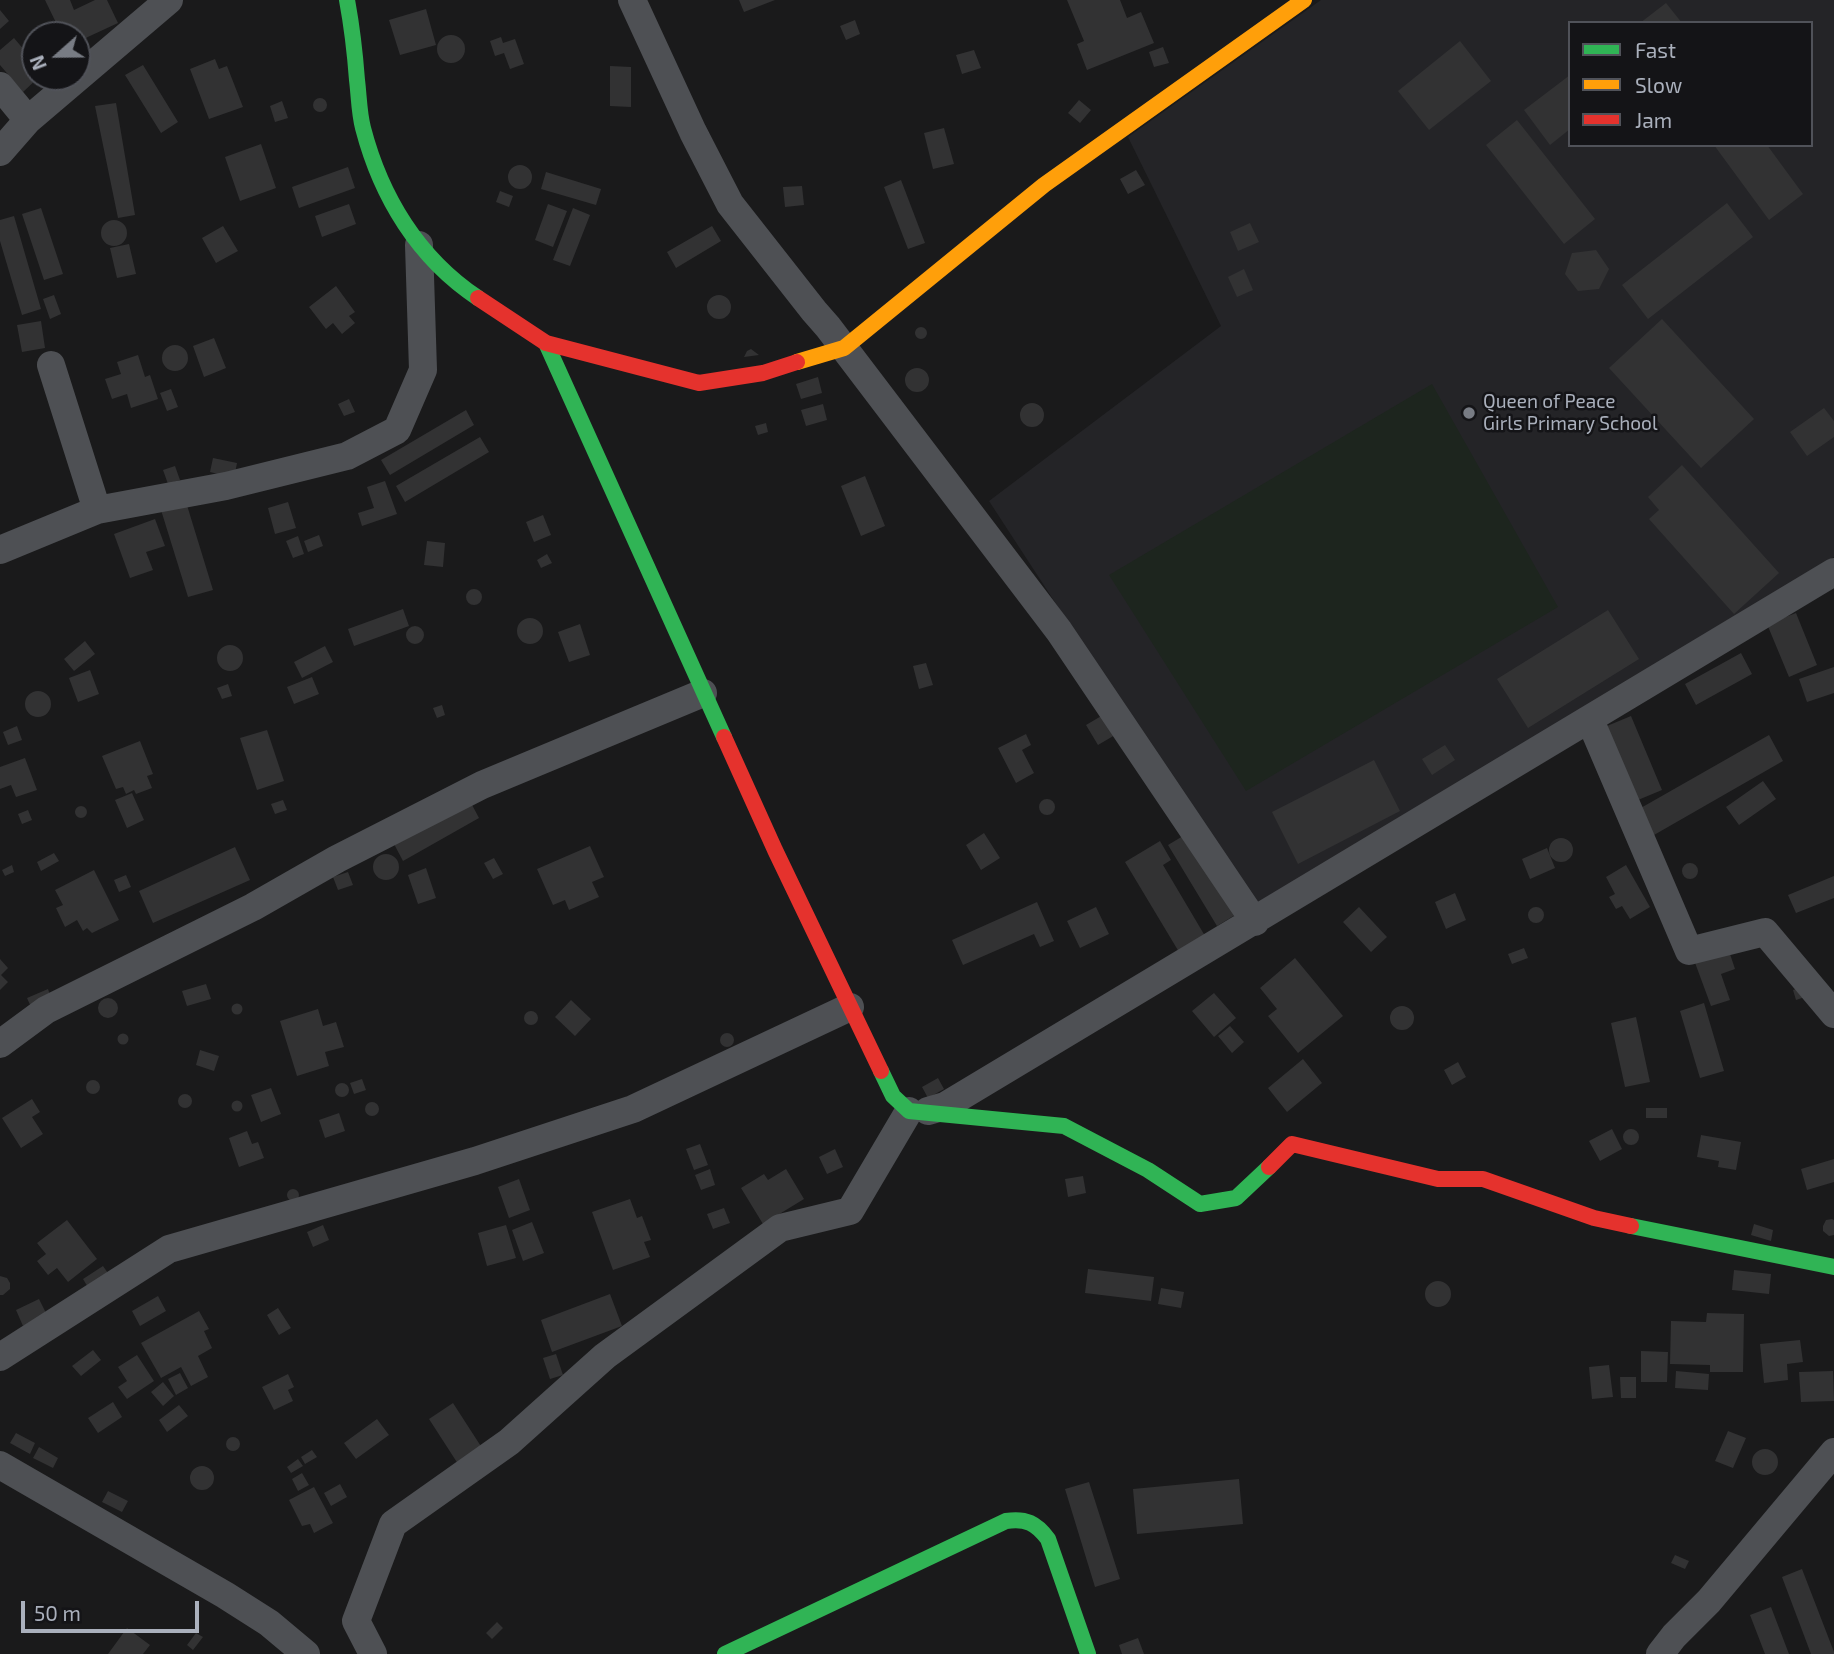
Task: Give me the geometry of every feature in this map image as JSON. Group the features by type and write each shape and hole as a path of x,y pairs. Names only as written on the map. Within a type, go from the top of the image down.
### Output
{"street":[{"path":"0,152 28,120 169,0"},
{"path":"347,0 362,126 383,189 419,245 454,282 546,344 699,383 763,373 844,348 1044,185 1304,0"},
{"path":"632,0 693,132 730,204 844,348 1059,631 1255,922"},
{"path":"0,86 28,120"},
{"path":"0,550 97,510 226,486 347,456 397,430 423,370 419,245"},
{"path":"546,344 703,693 893,1096 917,1111 1064,1126 1148,1170 1200,1205 1236,1198 1292,1144 1438,1179 1483,1180 1594,1218 1834,1267"},
{"path":"51,365 97,510"},
{"path":"373,1654 356,1621 393,1524 509,1442 605,1356 780,1228 850,1211 917,1111 945,1106 1834,572"},
{"path":"0,1044 46,1010 253,907 337,859 482,785 703,693"},
{"path":"1590,720 1689,951 1765,932 1834,1014"},
{"path":"0,1357 169,1248 475,1161 634,1109 850,1007"},
{"path":"1660,1654 1709,1601 1834,1452"},
{"path":"0,1465 225,1595 269,1623 306,1654"},
{"path":"725,1654 1006,1521 1018,1519 1036,1523 1048,1539 1087,1654"}],"shaded area":[{"name":"Queen of Peace Girls Primary School","path":"1321,0 1834,0 1834,557 1253,906 989,501 1221,326 1128,137"},
{"path":"1432,384 1558,607 1246,791 1109,575"}],"building":[{"path":"45,0 70,0 74,10 95,0 107,0 118,23 91,36 91,21 55,21"},
{"path":"739,0 775,0 744,12"},
{"path":"1067,0 1120,0 1127,18 1141,12 1154,43 1087,70 1077,44 1084,41"},
{"path":"1666,3 1680,21 1643,21"},
{"path":"426,9 436,45 400,55 389,20"},
{"path":"0,10 9,21 0,29"},
{"path":"855,20 860,34 846,40 840,26"},
{"path":"451,35 461,39 465,49 461,59 451,63 441,59 437,49 441,39"},
{"path":"501,37 503,43 515,39 524,64 510,69 504,53 495,56 490,41"},
{"path":"14,38 21,46 21,90 0,65 0,50"},
{"path":"1460,41 1491,81 1429,130 1398,91"},
{"path":"1163,47 1169,63 1154,67 1149,52"},
{"path":"974,50 981,68 962,74 956,55"},
{"path":"215,59 219,69 227,66 243,107 209,119 190,69"},
{"path":"143,65 178,122 161,133 125,75"},
{"path":"610,66 631,67 631,107 610,106"},
{"path":"1568,77 1568,131 1550,145 1524,110"},
{"path":"320,98 325,100 325,110 320,112 315,110 313,105 315,100"},
{"path":"1079,100 1091,110 1080,123 1068,113"},
{"path":"282,101 288,118 275,122 270,106"},
{"path":"116,103 135,215 118,218 95,106"},
{"path":"1517,120 1595,219 1564,244 1486,145"},
{"path":"944,128 954,164 933,169 924,133"},
{"path":"261,144 276,188 240,201 225,157"},
{"path":"1715,147 1768,147 1803,194 1769,220"},
{"path":"520,165 529,168 532,177 529,186 520,189 511,186 508,177 511,168"},
{"path":"348,167 355,188 299,208 292,187"},
{"path":"1136,170 1145,185 1128,194 1120,179"},
{"path":"546,172 601,189 596,205 541,189"},
{"path":"901,180 925,243 908,249 884,187"},
{"path":"802,186 804,205 785,207 783,187"},
{"path":"500,191 513,196 509,207 496,202"},
{"path":"1727,203 1753,237 1648,319 1622,285"},
{"path":"349,204 356,224 322,237 315,216"},
{"path":"548,204 567,211 553,247 535,240"},
{"path":"41,208 63,274 44,280 22,214"},
{"path":"573,208 590,215 570,266 553,260"},
{"path":"14,216 41,309 22,315 0,241 0,220"},
{"path":"114,220 123,224 127,233 123,242 114,246 105,242 101,233 105,224"},
{"path":"1250,223 1259,242 1238,251 1230,232"},
{"path":"223,226 238,251 216,263 202,238"},
{"path":"712,226 721,241 676,268 667,252"},
{"path":"129,244 136,274 117,278 110,248"},
{"path":"1596,250 1609,269 1599,289 1578,291 1565,274 1572,253"},
{"path":"1244,269 1253,290 1237,297 1228,277"},
{"path":"336,286 355,312 349,316 355,323 342,334 333,323 326,329 309,307"},
{"path":"54,295 61,314 50,319 43,299"},
{"path":"719,295 728,298 731,307 728,316 719,319 710,316 707,307 710,298"},
{"path":"1662,319 1754,419 1701,468 1609,368"},
{"path":"41,321 45,348 22,352 17,325"},
{"path":"921,327 927,333 921,339 915,333"},
{"path":"214,338 226,368 204,377 193,346"},
{"path":"175,345 184,349 188,358 184,367 175,371 166,367 162,358 166,349"},
{"path":"751,349 759,355 744,357 747,351"},
{"path":"138,355 145,377 150,375 158,399 131,408 127,394 112,399 105,379 121,374 117,362"},
{"path":"917,368 926,371 929,380 926,389 917,392 908,389 905,380 908,371"},
{"path":"818,377 822,393 801,399 796,384"},
{"path":"171,389 178,407 167,411 160,393"},
{"path":"349,399 355,412 344,416 338,404"},
{"path":"1032,403 1041,406 1044,415 1041,424 1032,427 1023,424 1020,415 1023,406"},
{"path":"823,404 827,420 806,426 801,410"},
{"path":"1824,408 1834,421 1834,437 1807,456 1790,432"},
{"path":"466,410 474,425 390,475 381,460"},
{"path":"766,423 768,432 758,435 755,426"},
{"path":"480,437 489,452 405,502 396,486"},
{"path":"213,458 237,463 234,478 210,472"},
{"path":"1682,465 1779,573 1734,614 1649,519 1659,510 1648,497"},
{"path":"175,466 180,480 168,484 163,470"},
{"path":"865,476 885,526 861,536 841,486"},
{"path":"385,481 397,514 362,526 358,513 374,508 367,487"},
{"path":"186,502 213,590 188,597 161,510"},
{"path":"288,502 296,528 275,534 268,508"},
{"path":"543,515 551,535 534,542 526,522"},
{"path":"155,519 165,546 146,552 153,570 130,578 114,534"},
{"path":"319,535 323,546 308,552 304,541"},
{"path":"298,536 304,554 293,558 286,541"},
{"path":"427,541 445,543 443,567 424,565"},
{"path":"547,554 552,563 541,568 537,560"},
{"path":"474,589 482,597 474,605 466,597"},
{"path":"403,609 409,626 354,646 348,629"},
{"path":"1608,610 1639,659 1528,728 1497,679"},
{"path":"1796,613 1817,665 1789,677 1767,624"},
{"path":"530,618 539,622 543,631 539,640 530,644 521,640 517,631 521,622"},
{"path":"580,624 590,655 569,662 558,632"},
{"path":"415,626 421,629 424,635 421,641 415,644 409,641 406,635 409,629"},
{"path":"85,641 95,654 74,671 64,659"},
{"path":"230,645 239,649 243,658 239,667 230,671 221,667 217,658 221,649"},
{"path":"325,646 333,662 302,678 294,662"},
{"path":"1741,653 1752,674 1696,705 1685,684"},
{"path":"926,663 933,685 919,689 913,666"},
{"path":"1834,667 1834,693 1807,702 1799,679"},
{"path":"90,670 99,694 78,702 69,678"},
{"path":"312,677 319,694 294,704 287,687"},
{"path":"228,684 232,696 222,699 217,688"},
{"path":"38,691 47,695 51,704 47,713 38,717 29,713 25,704 29,695"},
{"path":"442,705 445,715 437,718 433,708"},
{"path":"1103,715 1115,735 1098,745 1086,725"},
{"path":"1631,716 1662,790 1638,800 1607,726"},
{"path":"17,726 22,740 8,745 3,732"},
{"path":"267,730 284,781 257,790 240,738"},
{"path":"1026,734 1031,745 1022,750 1034,773 1016,783 998,748"},
{"path":"1769,735 1783,761 1654,835 1639,809"},
{"path":"140,741 153,774 147,776 152,788 136,794 134,790 126,794 123,787 116,789 102,756"},
{"path":"1445,745 1455,760 1432,775 1422,759"},
{"path":"25,758 37,790 16,797 11,785 0,789 0,767"},
{"path":"1374,760 1400,811 1298,864 1272,812"},
{"path":"1763,781 1776,799 1739,825 1726,807"},
{"path":"132,793 144,820 127,828 115,800"},
{"path":"1044,799 1050,799 1055,807 1053,813 1044,815 1039,810 1039,804"},
{"path":"283,800 287,810 275,814 271,804"},
{"path":"470,801 479,818 403,861 394,844"},
{"path":"81,806 87,812 81,818 75,812"},
{"path":"28,810 32,820 22,824 18,814"},
{"path":"984,833 1000,858 981,870 966,845"},
{"path":"1183,836 1240,912 1217,926 1168,845"},
{"path":"1561,838 1569,842 1573,850 1569,858 1561,862 1553,858 1549,850 1553,842"},
{"path":"1160,841 1171,860 1163,865 1208,941 1182,957 1125,862"},
{"path":"590,846 604,877 592,882 599,897 569,910 565,900 553,905 537,869"},
{"path":"235,847 250,880 153,923 139,891"},
{"path":"1547,848 1555,868 1530,879 1522,859"},
{"path":"54,853 59,861 41,871 37,862"},
{"path":"386,854 395,858 399,867 395,876 386,880 377,876 373,867 377,858"},
{"path":"494,858 503,874 493,879 484,863"},
{"path":"1687,863 1693,863 1698,871 1696,877 1687,879 1682,874 1682,868"},
{"path":"12,865 14,872 5,876 2,870"},
{"path":"1626,865 1650,907 1630,919 1622,906 1616,909 1609,897 1615,894 1606,877"},
{"path":"426,868 436,898 418,904 408,875"},
{"path":"94,870 119,920 92,933 87,928 83,931 77,920 65,927 56,908 63,905 55,890"},
{"path":"348,872 353,885 338,890 333,877"},
{"path":"126,875 131,887 119,892 114,880"},
{"path":"1834,876 1834,898 1796,913 1788,895"},
{"path":"1455,893 1466,920 1446,929 1435,902"},
{"path":"1037,902 1054,941 1040,947 1034,934 963,965 952,940"},
{"path":"1096,907 1109,934 1080,948 1067,921"},
{"path":"1359,907 1387,937 1371,952 1343,922"},
{"path":"1533,907 1539,907 1544,915 1542,921 1533,923 1528,918 1528,912"},
{"path":"1524,948 1528,958 1512,964 1508,954"},
{"path":"1728,948 1735,969 1721,974 1730,1000 1711,1006 1694,960"},
{"path":"1295,958 1343,1016 1298,1053 1268,1016 1277,1009 1260,988"},
{"path":"0,959 8,968 1,975 8,982 0,990"},
{"path":"206,984 211,999 187,1006 182,991"},
{"path":"1805,986 1808,996 1796,1000 1793,990"},
{"path":"48,989 51,998 31,1007 27,998"},
{"path":"1214,993 1236,1018 1214,1037 1192,1011"},
{"path":"108,998 115,1001 118,1008 115,1015 108,1018 101,1015 98,1008 101,1001"},
{"path":"571,1000 591,1019 575,1036 555,1017"},
{"path":"237,1003 243,1009 237,1015 231,1009"},
{"path":"1704,1003 1724,1071 1700,1078 1680,1011"},
{"path":"1402,1006 1413,1013 1414,1018 1407,1029 1402,1030 1391,1023 1390,1018 1397,1007"},
{"path":"318,1009 323,1026 336,1022 344,1047 325,1052 329,1066 297,1076 280,1021"},
{"path":"531,1011 536,1013 536,1023 531,1025 526,1023 524,1018 526,1013"},
{"path":"1636,1017 1650,1082 1625,1087 1611,1023"},
{"path":"1230,1026 1244,1042 1232,1053 1218,1036"},
{"path":"123,1033 129,1039 123,1045 117,1039"},
{"path":"727,1033 732,1035 732,1045 727,1047 722,1045 720,1040 722,1035"},
{"path":"200,1050 219,1056 214,1071 196,1065"},
{"path":"1303,1059 1322,1083 1287,1112 1268,1088"},
{"path":"1458,1062 1466,1077 1452,1085 1444,1070"},
{"path":"938,1078 944,1089 928,1098 922,1087"},
{"path":"362,1079 366,1090 354,1094 350,1083"},
{"path":"93,1080 98,1082 98,1092 93,1094 88,1092 86,1087 88,1082"},
{"path":"342,1083 347,1085 347,1095 342,1097 337,1095 335,1090 337,1085"},
{"path":"271,1088 281,1114 261,1122 251,1095"},
{"path":"185,1094 190,1096 190,1106 185,1108 180,1106 178,1101 180,1096"},
{"path":"32,1099 40,1112 32,1117 43,1134 21,1148 2,1118"},
{"path":"237,1100 243,1106 237,1112 231,1106"},
{"path":"372,1102 377,1104 377,1114 372,1116 367,1114 365,1109 367,1104"},
{"path":"1646,1108 1667,1108 1667,1118 1646,1118"},
{"path":"339,1113 345,1131 325,1138 319,1120"},
{"path":"1612,1129 1622,1149 1600,1161 1589,1141"},
{"path":"1628,1129 1634,1129 1639,1137 1637,1143 1628,1145 1623,1140 1623,1134"},
{"path":"247,1131 252,1144 258,1142 264,1158 239,1167 229,1138"},
{"path":"1701,1135 1741,1142 1736,1170 1718,1167 1719,1161 1697,1157"},
{"path":"700,1144 708,1165 694,1170 686,1149"},
{"path":"835,1149 843,1167 827,1174 819,1157"},
{"path":"1834,1159 1834,1182 1807,1190 1801,1169"},
{"path":"710,1169 715,1185 701,1190 695,1175"},
{"path":"786,1169 804,1199 763,1224 741,1188 764,1174 768,1180"},
{"path":"1083,1176 1086,1193 1068,1197 1065,1179"},
{"path":"519,1179 530,1210 509,1218 498,1187"},
{"path":"293,1189 299,1195 293,1201 287,1195"},
{"path":"630,1199 637,1218 642,1216 651,1240 644,1242 650,1257 613,1270 592,1212"},
{"path":"724,1208 730,1223 713,1229 707,1214"},
{"path":"1832,1219 1834,1235 1829,1236 1823,1231 1823,1226 1826,1220"},
{"path":"67,1220 97,1259 68,1282 57,1268 48,1275 37,1261 46,1254 37,1243"},
{"path":"532,1222 544,1253 523,1261 512,1230"},
{"path":"1754,1224 1773,1230 1771,1241 1751,1235"},
{"path":"323,1225 329,1240 313,1247 307,1232"},
{"path":"506,1225 516,1258 487,1266 478,1233"},
{"path":"103,1266 110,1276 89,1289 83,1279"},
{"path":"1088,1269 1154,1277 1151,1301 1085,1293"},
{"path":"1734,1270 1771,1274 1769,1294 1732,1290"},
{"path":"0,1276 7,1278 10,1283 10,1289 3,1295 0,1295"},
{"path":"1438,1281 1447,1285 1451,1294 1447,1303 1438,1307 1429,1303 1425,1294 1429,1285"},
{"path":"1161,1288 1184,1292 1181,1308 1158,1304"},
{"path":"610,1294 622,1326 552,1352 541,1320"},
{"path":"158,1296 166,1311 140,1326 132,1311"},
{"path":"39,1299 47,1315 23,1326 16,1310"},
{"path":"278,1308 291,1328 279,1335 267,1315"},
{"path":"199,1311 209,1329 204,1331 212,1348 198,1356 208,1377 191,1386 181,1367 161,1378 141,1343"},
{"path":"1707,1313 1744,1314 1743,1372 1710,1372 1710,1365 1670,1364 1671,1321 1706,1322"},
{"path":"1800,1340 1803,1362 1787,1364 1788,1380 1764,1383 1760,1344"},
{"path":"93,1350 101,1360 81,1376 72,1366"},
{"path":"1641,1351 1668,1352 1667,1382 1641,1382"},
{"path":"556,1354 563,1375 550,1379 543,1358"},
{"path":"137,1355 154,1381 127,1399 118,1387 127,1381 118,1367"},
{"path":"1609,1365 1613,1397 1592,1399 1589,1367"},
{"path":"1676,1371 1709,1374 1708,1390 1675,1388"},
{"path":"1833,1371 1834,1401 1801,1402 1799,1372"},
{"path":"180,1373 188,1388 176,1395 168,1379"},
{"path":"288,1374 294,1387 288,1390 293,1401 274,1410 262,1387"},
{"path":"1620,1377 1636,1377 1636,1398 1621,1398"},
{"path":"163,1382 174,1396 163,1406 151,1392"},
{"path":"113,1402 122,1417 98,1433 88,1418"},
{"path":"453,1403 484,1451 460,1467 429,1419"},
{"path":"179,1405 188,1416 167,1432 159,1420"},
{"path":"377,1419 389,1435 356,1459 344,1443"},
{"path":"1728,1431 1746,1438 1733,1468 1715,1461"},
{"path":"16,1433 35,1443 30,1454 10,1443"},
{"path":"233,1437 238,1439 238,1449 233,1451 228,1449 226,1444 228,1439"},
{"path":"39,1447 58,1458 53,1468 33,1458"},
{"path":"1765,1449 1774,1453 1778,1462 1774,1471 1765,1475 1756,1471 1752,1462 1756,1453"},
{"path":"312,1450 317,1457 305,1464 301,1457"},
{"path":"298,1459 303,1466 291,1473 287,1467"},
{"path":"202,1466 213,1473 214,1478 207,1489 202,1490 191,1483 190,1478 197,1467"},
{"path":"302,1473 309,1485 298,1491 292,1479"},
{"path":"1239,1479 1243,1524 1137,1534 1133,1489"},
{"path":"1089,1482 1120,1579 1095,1587 1065,1489"},
{"path":"340,1484 347,1497 331,1506 324,1493"},
{"path":"314,1487 333,1523 314,1533 310,1524 302,1526 289,1500"},
{"path":"108,1491 128,1501 122,1512 102,1502"},
{"path":"1675,1555 1689,1561 1685,1569 1671,1563"},
{"path":"1802,1569 1834,1654 1811,1654 1782,1577"},
{"path":"1771,1607 1789,1654 1765,1654 1750,1615"},
{"path":"497,1622 503,1628 492,1639 486,1633"},
{"path":"127,1628 150,1645 143,1654 108,1654"},
{"path":"196,1633 203,1637 193,1650 187,1645"},
{"path":"1138,1638 1144,1654 1122,1654 1119,1645"}],"traffic: fast":[{"path":"347,0 362,122 380,178 391,202 420,245 437,264 478,298"},
{"path":"546,343 724,737"},
{"path":"881,1071 893,1096 909,1111 1064,1126 1148,1170 1200,1204 1236,1198 1269,1167"},
{"path":"1631,1226 1834,1267"},
{"path":"725,1654 1013,1520 1030,1523 1048,1539 1088,1654"}],"traffic: slow":[{"path":"797,362 844,348 1044,185 1304,0"}],"traffic: jam":[{"path":"478,298 546,343 699,383 763,373 797,362"},
{"path":"724,737 881,1071"},
{"path":"1269,1167 1292,1144 1438,1179 1483,1179 1594,1218 1631,1226"}],"place":[{"name":"Queen of Peace Girls Primary School","path":"1469,413"}]}
